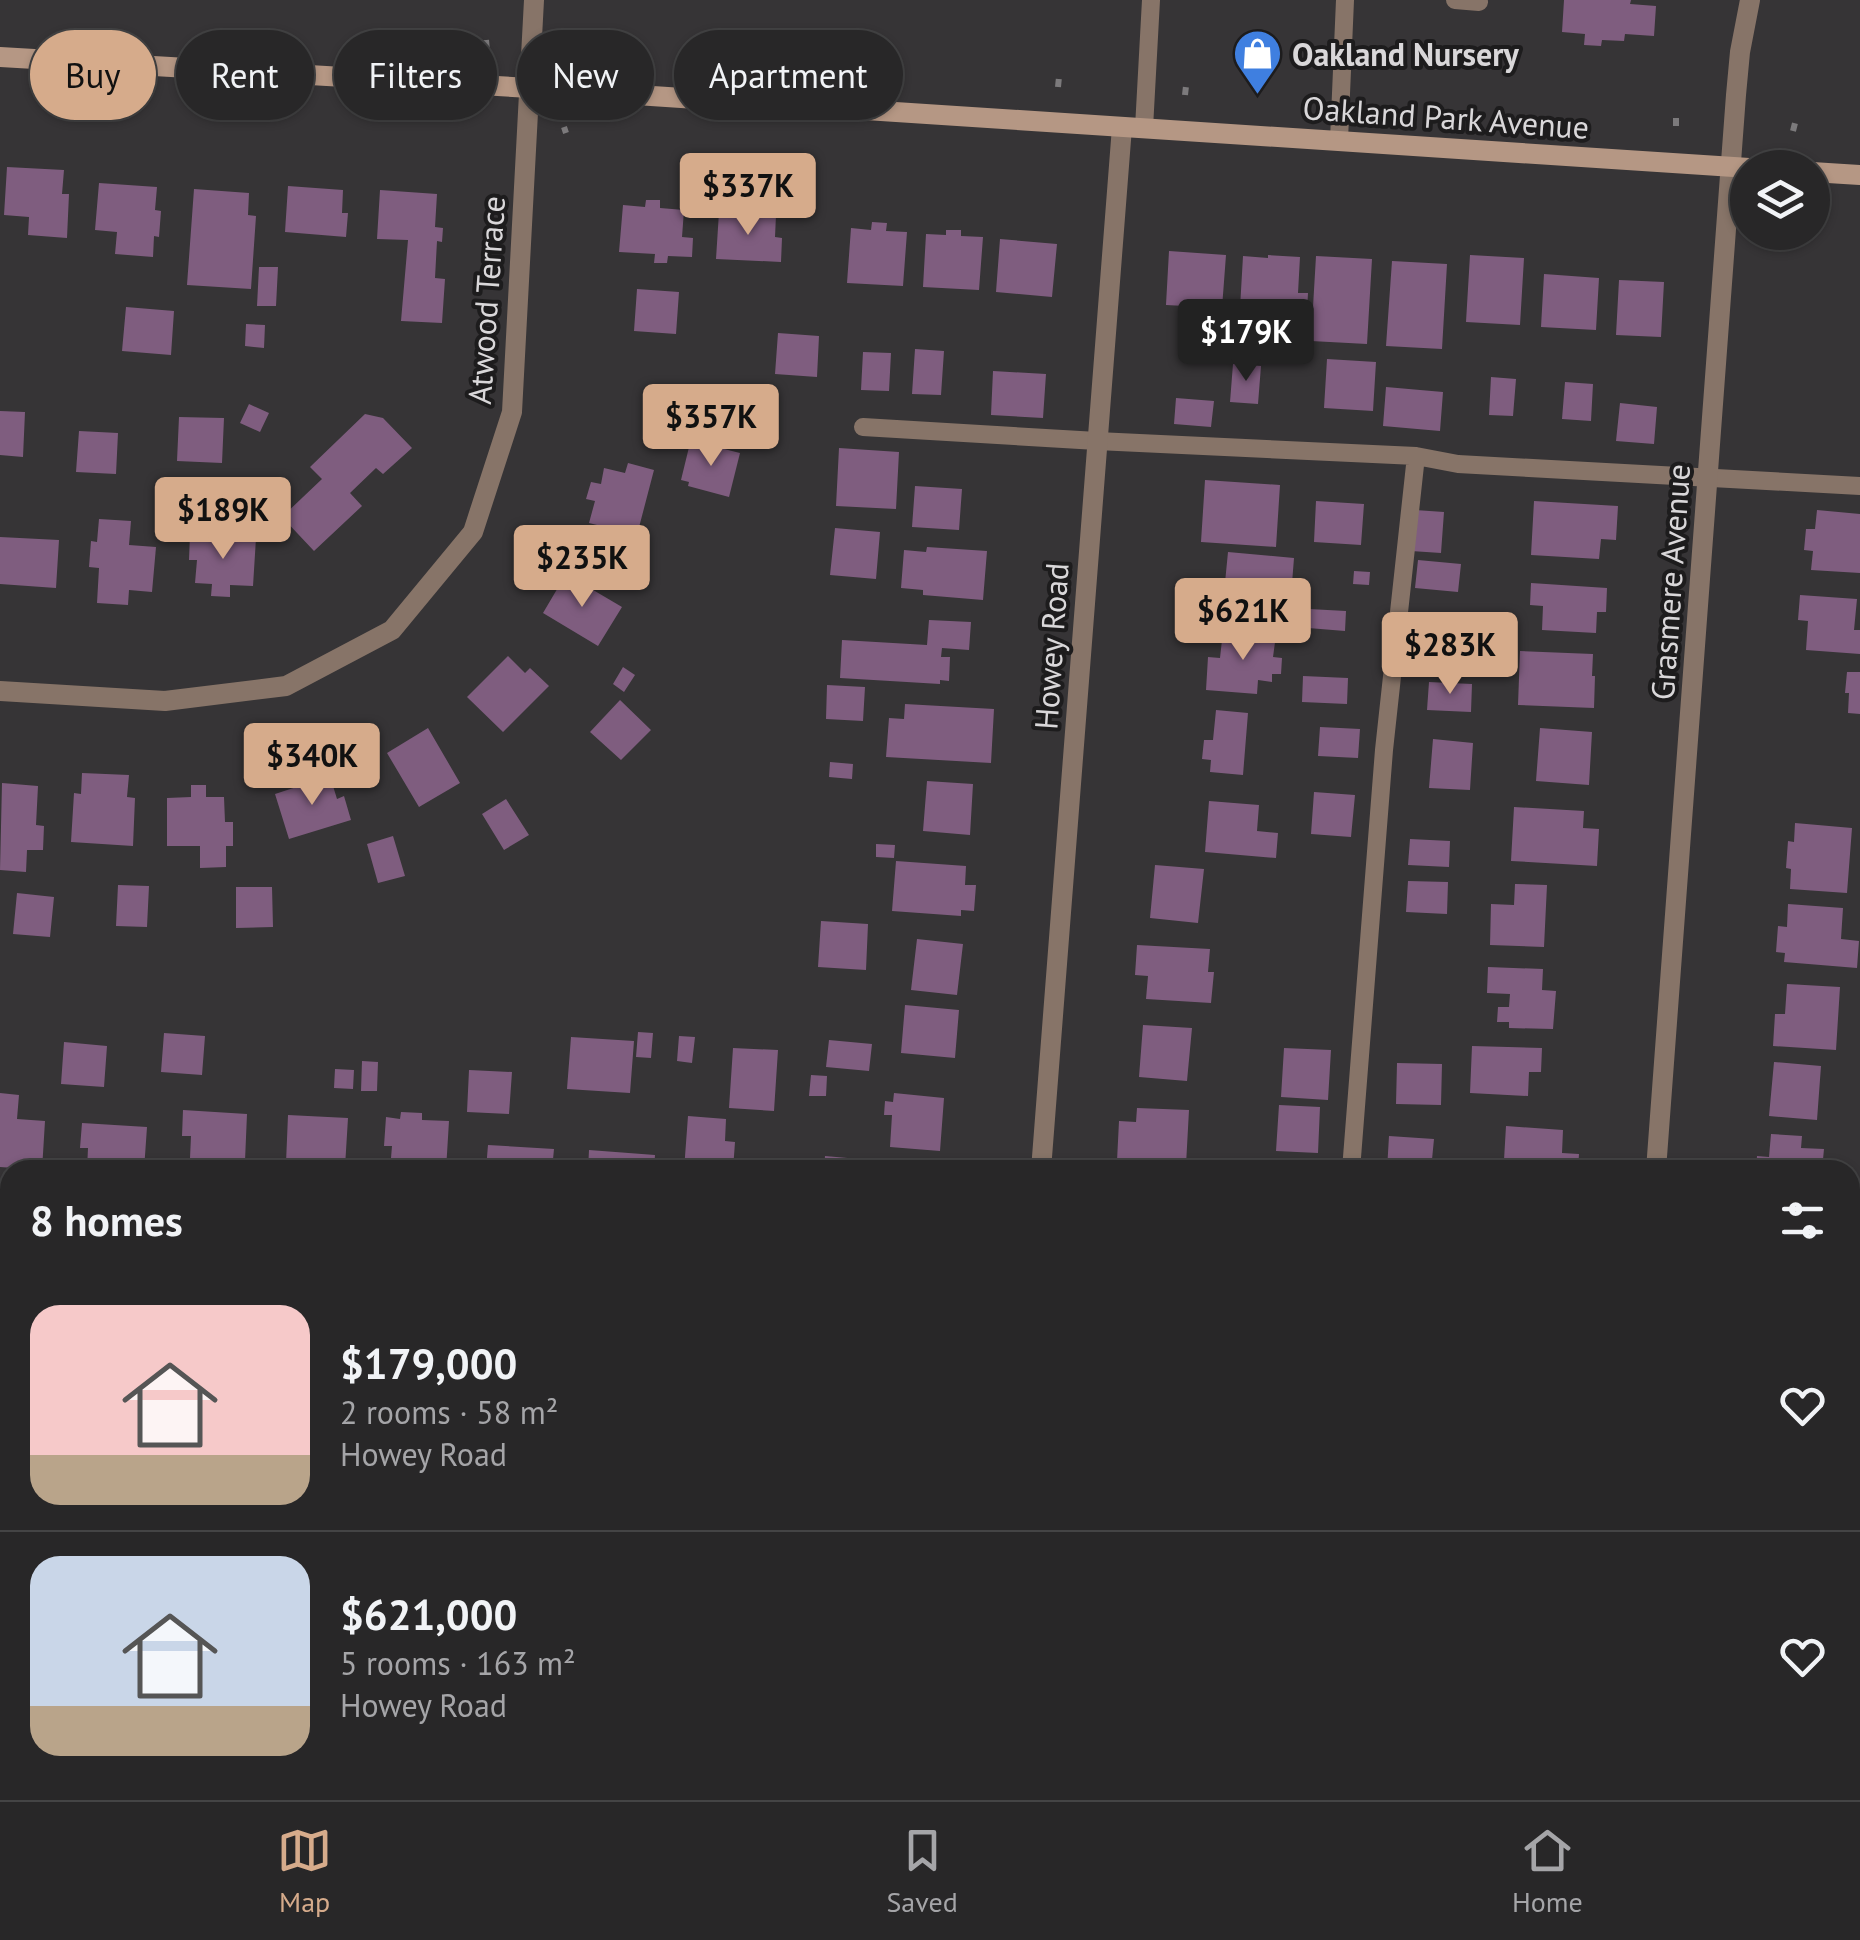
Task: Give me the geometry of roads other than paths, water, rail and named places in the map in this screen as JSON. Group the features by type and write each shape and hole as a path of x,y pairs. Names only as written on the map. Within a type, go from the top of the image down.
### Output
{"main road":[{"name":"Oakland Park Avenue","path":"0,57 517,87"},
{"name":"Oakland Park Avenue","path":"654,96 1730,166"},
{"path":"1830,173 1860,174"}],"street":[{"name":"Atwood Terrace","path":"533,30 534,0"},
{"name":"Grasmere Avenue","path":"1740,150 1740,52 1750,0"},
{"name":"Atwood Terrace","path":"0,691 166,701 286,686 392,630 474,532 512,412 528,120"},
{"name":"Howey Road","path":"1042,1160 1122,127"},
{"name":"Grasmere Avenue","path":"1657,1160 1708,478 1731,250"}],"lane":[{"path":"1144,128 1151,0"},
{"path":"1339,140 1344,0"},
{"path":"1455,0 1479,2"},
{"path":"863,427 1416,456 1458,464 1860,486"},
{"path":"1352,1160 1384,750 1416,456"}],"place":[{"name":"Oakland Nursery","path":"1257,96"}]}
